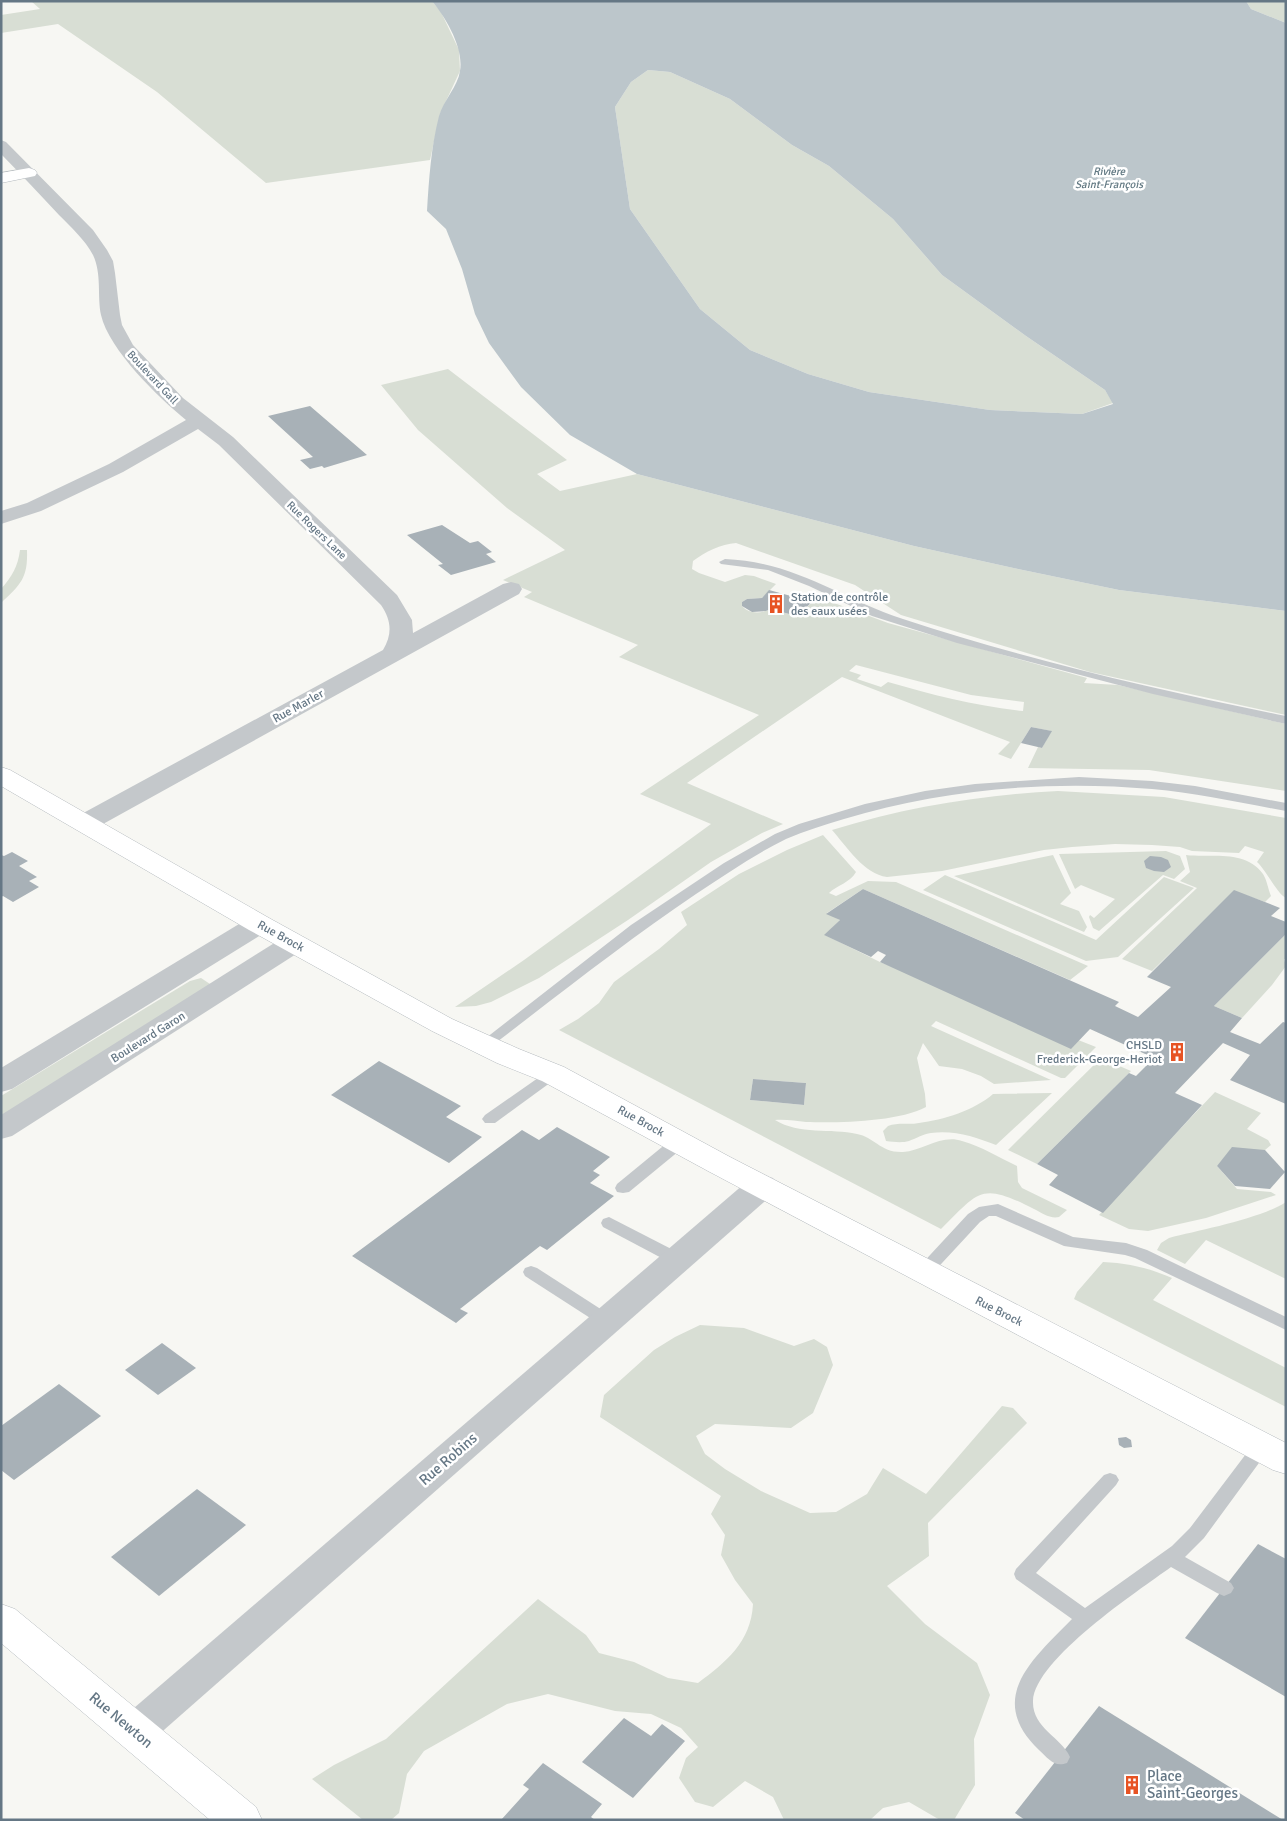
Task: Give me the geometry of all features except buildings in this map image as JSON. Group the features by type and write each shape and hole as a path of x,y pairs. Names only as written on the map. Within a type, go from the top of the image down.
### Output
{"street":[{"name":"Boulevard Gall","path":"1,144 87,234 101,254 105,267 110,317 120,339 176,402 200,422"},
{"path":"1,178 29,173"},
{"path":"1,518 24,511 98,476 148,450 188,426 200,422"},
{"name":"Rue Rogers Lane","path":"200,422 226,441 389,600 401,620 403,630 401,640 393,653"},
{"name":"Rue Marler","path":"85,823 511,589"},
{"name":"Rue Brock","path":"1,775 259,924 442,1025 553,1074 924,1272 1273,1453"},
{"path":"1,1082 259,924"},
{"name":"Boulevard Garon","path":"1,1129 294,943"},
{"name":"Rue Robins","path":"134,1732 762,1186"},
{"name":"Rue Newton","path":"1,1620 241,1820"}],"lane":[{"path":"725,562 750,562 772,568 807,581 888,618 938,634 1088,675 1286,720"},
{"path":"484,1045 636,928 729,866 804,827 870,807 925,795 975,788 1112,782 1186,789 1286,808"},
{"path":"490,1120 553,1074"},
{"path":"623,1188 680,1142"},
{"path":"924,1272 974,1218 985,1211 998,1210 1070,1242 1141,1254 1286,1324"},
{"path":"609,1223 677,1259"},
{"path":"531,1272 607,1321"},
{"path":"1060,1757 1036,1733 1027,1719 1023,1701 1029,1683 1043,1661 1085,1618 1170,1557 1196,1533 1273,1453"},
{"path":"1085,1618 1023,1574 1110,1480"},
{"path":"1170,1557 1224,1588"}],"shaded area":[{"path":"31,1 432,1 441,12 459,50 460,71 440,114 430,160 266,183 157,92 58,24 1,33 1,15 40,9"},
{"path":"1246,1 1286,1 1286,23 1251,9"},
{"path":"648,70 670,72 730,99 792,145 829,166 893,219 942,275 1105,390 1113,403 1082,414 990,410 869,392 808,374 750,350 700,309 630,209 615,107 631,82"},
{"path":"448,369 567,460 537,474 560,491 637,474 914,546 1018,569 1119,590 1286,611 1286,715 1090,672 901,615 855,585 736,543 713,549 693,561 692,569 725,582 745,575 754,576 776,584 762,598 747,599 742,602 742,606 745,609 752,612 763,612 770,609 797,616 818,597 888,623 1087,678 1084,683 1118,685 1286,724 1286,791 1149,770 1028,768 1038,747 1042,748 1051,731 1031,727 1011,759 998,754 1010,742 842,677 687,783 783,824 762,833 711,862 628,920 539,978 491,1002 476,1006 455,1007 524,960 711,824 640,794 759,715 619,657 638,645 524,597 532,592 503,580 565,550 507,508 418,430 381,385","holes":["856,665 971,695 1024,702 1023,711 955,700 888,682 881,687 857,679 861,675 849,671"]},
{"path":"20,550 27,550 26,567 22,580 14,591 1,603 1,589 14,571"},
{"path":"1058,791 1164,797 1286,818 1286,898 1279,892 1257,862 1264,852 1245,846 1239,853 1192,851 1180,847 1152,845 1115,844 1072,847 1044,850 942,871 887,877 871,871 863,865 832,830 944,803"},
{"path":"823,835 856,872 850,879 829,893 836,896 868,881 896,882 1088,966 1070,980 863,889 827,913 840,920 825,935 880,962 1096,1047 1065,1078 1061,1078 936,1021 931,1026 1051,1080 994,1084 981,1076 962,1069 939,1066 923,1043 917,1058 926,1107 900,1116 851,1122 775,1120 794,1128 857,1134 868,1138 883,1148 895,1152 910,1151 939,1141 954,1139 969,1143 1017,1166 1018,1182 1022,1188 1067,1210 1059,1217 1049,1216 1003,1195 982,1194 974,1198 941,1229 559,1030 578,1019 599,1003 614,982 659,949 687,925 681,912 739,874 787,850","holes":["753,1079 806,1083 804,1105 750,1100"]},
{"path":"1166,851 1180,856 1185,869 1174,879 1163,875 1099,931 1093,928 1090,915 1094,918 1115,899 1081,885 1075,889 1059,854"},
{"path":"1053,855 1071,893 1060,904 1079,911 1087,927 1084,932 954,876"},
{"path":"1186,855 1228,856 1247,861 1256,866 1263,874 1271,896 1265,902 1234,891 1152,971 1122,959 1197,888 1180,881 1190,872"},
{"path":"945,875 1096,940 1164,877 1194,888 1118,957 1086,961 923,890"},
{"path":"1286,934 1286,959 1284,959 1286,966 1272,985 1242,1018 1214,1006"},
{"path":"201,978 210,984 204,990 1,1116 1,1096 190,981"},
{"path":"1101,1058 1131,1071 1037,1164 1008,1150"},
{"path":"1215,1092 1261,1113 1247,1129 1268,1140 1271,1145 1265,1150 1217,1166 1237,1189 1271,1192 1276,1195 1206,1218 1148,1231 1129,1229 1099,1215"},
{"path":"1052,1093 996,1145 973,1137 948,1132 928,1134 906,1142 886,1141 883,1131 892,1125 915,1124 948,1117 977,1105 993,1094"},
{"path":"1286,1202 1286,1279 1206,1240 1185,1264 1157,1250 1161,1243 1169,1238 1246,1219"},
{"path":"1103,1262 1138,1267 1172,1278 1153,1300 1286,1368 1286,1407 1074,1299 1077,1292"},
{"path":"700,1325 744,1328 794,1346 814,1339 827,1347 833,1365 813,1413 791,1428 715,1424 696,1436 705,1454 725,1469 761,1491 810,1513 836,1512 867,1494 883,1468 926,1494 1002,1406 1013,1408 1027,1423 928,1523 929,1556 887,1586 925,1624 977,1663 990,1695 974,1739 975,1785 954,1820 940,1820 909,1802 883,1808 870,1820 784,1820 773,1797 745,1781 713,1807 695,1802 679,1778 686,1758 698,1747 681,1728 651,1714 615,1711 548,1694 507,1704 424,1751 407,1774 399,1813 391,1820 363,1820 312,1779 334,1765 386,1739 538,1599 586,1635 599,1653 634,1662 668,1678 698,1683 727,1659 742,1640 748,1629 753,1604 735,1580 721,1555 725,1535 711,1514 721,1496 600,1417 604,1395 654,1350"}],"water":[{"name":"Rivière Saint-François","path":"432,1 1246,1 1251,9 1286,23 1286,611 1119,590 914,546 637,474 570,435 521,387 489,343 475,314 462,269 446,229 427,211 436,128 441,110 459,77 461,62 453,34","holes":["648,70 670,72 730,99 792,145 829,166 893,219 942,275 1105,390 1113,404 1082,414 990,410 869,392 808,374 750,350 700,309 630,209 615,107 631,82"]}],"place":[{"name":"Station de contrôle des eaux usées","path":"776,604"},
{"name":"CHSLD Frederick-George-Heriot","path":"1177,1052"},
{"name":"Place Saint-Georges","path":"1132,1785"}]}
